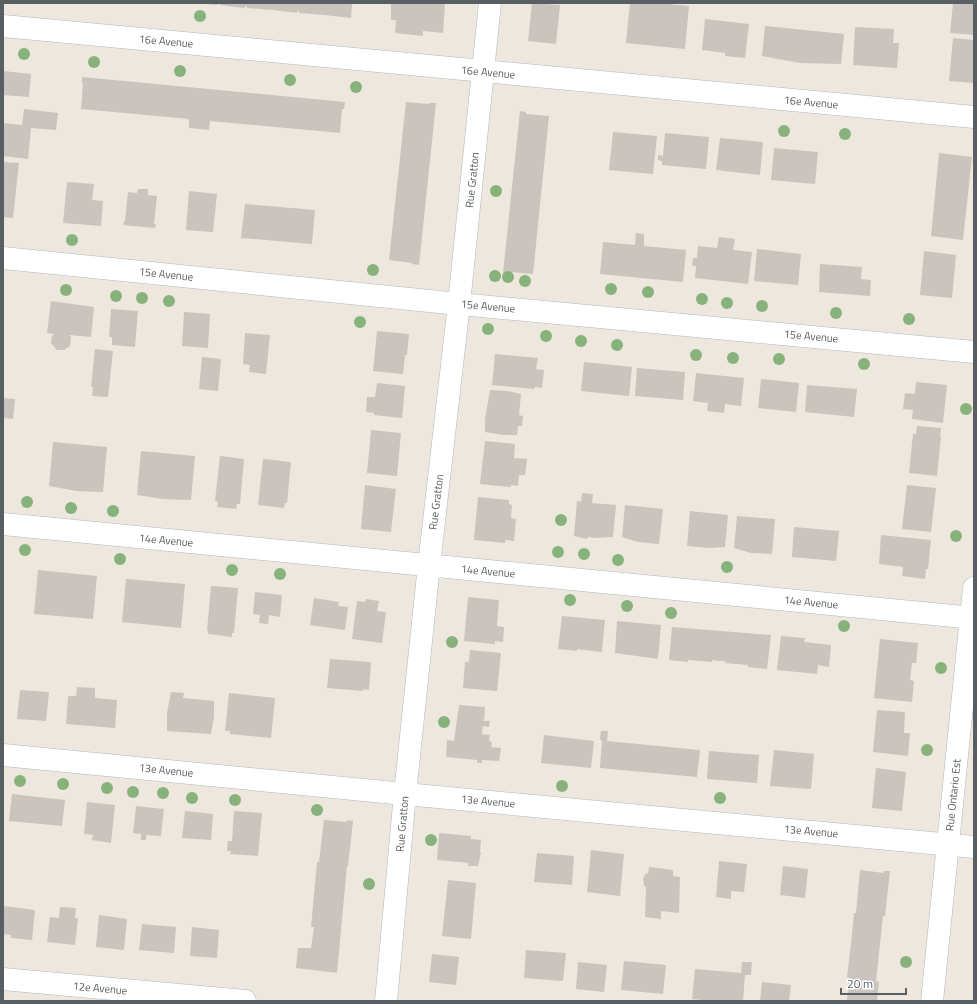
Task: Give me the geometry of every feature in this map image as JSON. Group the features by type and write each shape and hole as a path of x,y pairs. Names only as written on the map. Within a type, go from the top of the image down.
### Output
{"street":[{"name":"Rue Gratton","path":"386,1001 405,794 429,565 459,304 490,3"},
{"name":"16e Avenue","path":"3,26 974,117"},
{"name":"15e Avenue","path":"3,258 459,304 974,352"},
{"name":"14e Avenue","path":"3,524 972,617"},
{"name":"Rue Ontario Est","path":"932,1001 974,588"},
{"name":"13e Avenue","path":"3,755 405,794 974,846"},
{"name":"12e Avenue","path":"3,979 245,1001"}],"building":[{"path":"218,3 218,5 205,4"},
{"path":"219,3 352,3 351,18 325,14 299,13 299,11 297,13 272,9 247,8 247,6 244,8 220,5"},
{"path":"391,3 445,3 443,33 423,31 423,36 395,33 396,20 391,20"},
{"path":"532,3 560,5 556,44 528,41"},
{"path":"630,3 657,3 689,6 685,49 626,43"},
{"path":"953,3 974,3 974,35 950,33"},
{"path":"705,19 749,24 745,58 725,56 725,53 702,50"},
{"path":"765,26 844,34 841,64 800,63 762,56"},
{"path":"855,27 894,29 893,43 899,43 897,68 853,65"},
{"path":"953,38 974,40 974,83 949,81"},
{"path":"3,71 31,74 29,97 3,95"},
{"path":"82,77 345,102 344,109 342,109 340,133 210,121 209,130 189,128 189,119 81,109"},
{"path":"406,102 429,104 436,103 419,265 389,260"},
{"path":"24,109 58,113 56,130 31,128 28,159 3,156 3,123 22,125"},
{"path":"520,111 526,112 526,114 549,116 533,274 510,272 510,274 503,273"},
{"path":"613,132 657,136 653,174 609,170"},
{"path":"665,133 709,137 706,169 662,165 662,161 658,160 658,155 663,156"},
{"path":"720,138 763,142 760,175 716,170"},
{"path":"774,148 818,152 815,184 771,180"},
{"path":"939,153 972,157 963,240 931,236"},
{"path":"3,162 19,163 13,218 3,217"},
{"path":"67,182 94,184 92,200 103,201 101,226 63,223"},
{"path":"138,189 148,189 148,195 157,196 154,224 156,224 155,228 123,225 125,221 128,192 137,193"},
{"path":"189,191 217,194 213,232 186,230"},
{"path":"245,204 315,210 312,244 241,238"},
{"path":"636,233 644,234 644,246 686,250 683,282 600,274 603,242 635,245"},
{"path":"719,237 735,239 733,250 752,252 748,284 695,278 696,266 692,266 693,258 697,258 698,246 717,248"},
{"path":"757,249 801,254 798,285 754,281"},
{"path":"924,251 956,255 952,298 920,295"},
{"path":"820,264 862,267 861,279 871,280 870,296 819,292"},
{"path":"51,301 94,307 91,337 69,335 71,337 70,346 64,350 57,350 51,343 52,336 54,334 47,333"},
{"path":"111,309 138,311 135,347 112,345 112,337 109,337"},
{"path":"184,312 210,314 208,348 182,346"},
{"path":"377,331 409,334 403,374 373,371"},
{"path":"245,333 270,335 266,374 249,372 250,365 243,364"},
{"path":"95,349 113,351 108,397 92,396 93,387 91,387"},
{"path":"495,354 538,358 536,369 544,370 542,388 535,387 534,389 492,385"},
{"path":"202,357 221,359 218,391 199,389"},
{"path":"584,362 632,367 629,396 581,391"},
{"path":"637,368 685,372 683,400 635,396"},
{"path":"696,373 744,378 741,406 725,404 724,413 707,411 708,403 693,401"},
{"path":"761,379 799,383 796,412 758,408"},
{"path":"916,382 947,385 943,423 912,419 913,410 903,409 905,393 915,394"},
{"path":"377,383 405,386 402,418 374,415 374,413 366,412 367,397 375,397"},
{"path":"807,385 857,389 854,417 805,412"},
{"path":"490,390 508,391 521,394 519,415 523,416 522,426 518,426 517,435 503,435 485,432 485,419"},
{"path":"3,398 15,399 13,419 3,418"},
{"path":"917,426 941,428 937,476 909,473 913,434 916,434"},
{"path":"371,430 401,433 397,476 367,473"},
{"path":"485,441 515,444 514,458 527,459 525,475 519,475 518,486 511,485 511,487 480,484"},
{"path":"53,442 107,447 103,492 76,491 49,486"},
{"path":"141,451 195,456 191,500 163,499 137,495"},
{"path":"220,456 244,459 240,504 237,504 236,509 217,507 218,502 215,501"},
{"path":"263,459 291,462 287,503 285,503 284,508 258,505"},
{"path":"365,485 396,489 391,532 361,529"},
{"path":"907,485 936,488 931,532 902,529"},
{"path":"582,493 593,494 592,503 616,505 613,537 588,537 587,539 574,536 577,501 581,502"},
{"path":"478,497 509,500 509,504 512,505 511,518 516,519 514,541 505,540 505,543 474,540"},
{"path":"625,505 663,509 659,544 638,542 622,537"},
{"path":"690,511 728,515 725,547 709,548 687,546"},
{"path":"737,516 775,519 772,554 751,553 734,548"},
{"path":"794,527 839,531 836,561 792,557"},
{"path":"881,535 931,540 928,569 926,569 925,579 902,576 903,567 879,564"},
{"path":"38,570 97,576 93,619 34,614"},
{"path":"126,579 185,584 181,628 122,622"},
{"path":"211,586 238,588 234,633 232,633 232,637 208,634"},
{"path":"255,592 282,595 280,617 269,615 268,624 259,623 260,615 253,614"},
{"path":"468,597 499,600 497,626 504,627 503,642 495,641 495,644 464,641"},
{"path":"314,598 339,602 338,606 348,607 345,630 310,625"},
{"path":"366,599 379,601 377,611 386,612 382,643 352,639 357,601 365,602"},
{"path":"562,616 605,620 602,652 577,649 577,651 558,649"},
{"path":"617,621 661,625 658,659 615,653"},
{"path":"672,627 771,635 767,669 748,667 748,665 725,663 725,661 712,660 712,662 688,660 688,662 669,660"},
{"path":"781,636 805,638 804,642 831,645 829,667 818,665 817,674 777,670"},
{"path":"880,639 918,643 916,663 912,663 910,680 914,681 912,702 874,698"},
{"path":"470,650 501,653 497,691 463,688 465,662 469,662"},
{"path":"330,659 371,662 369,690 363,689 363,691 327,688"},
{"path":"77,687 95,688 95,698 117,700 115,728 66,724 68,696 76,696"},
{"path":"20,690 49,692 46,721 17,719"},
{"path":"171,692 184,693 183,698 214,701 214,717 211,734 167,731 167,713"},
{"path":"229,693 275,698 271,738 230,734 230,731 225,731"},
{"path":"459,705 485,707 484,721 490,721 489,727 483,726 482,734 490,735 489,741 492,742 491,747 501,748 499,761 482,760 482,763 477,763 477,760 446,757 447,740 454,741"},
{"path":"877,710 905,712 904,733 910,733 908,756 873,752"},
{"path":"601,731 608,731 607,741 700,750 697,777 600,768 602,741 600,739"},
{"path":"544,735 594,741 591,768 541,763"},
{"path":"774,750 814,754 811,789 770,786"},
{"path":"709,751 759,755 757,783 707,779"},
{"path":"876,768 906,772 902,811 872,808"},
{"path":"12,794 65,800 62,826 9,821"},
{"path":"87,802 115,805 111,843 92,840 93,835 84,834"},
{"path":"136,806 164,809 161,836 146,835 146,840 141,840 141,834 133,833"},
{"path":"185,811 213,814 211,840 182,838"},
{"path":"234,811 262,813 258,856 230,854 231,851 227,851 228,841 232,841"},
{"path":"324,820 347,822 347,820 353,821 347,866 337,973 296,968 298,948 311,948 314,927 311,927 317,862 319,862"},
{"path":"439,833 471,836 471,839 481,840 481,852 478,866 468,866 469,863 437,860"},
{"path":"591,850 624,854 620,896 587,892"},
{"path":"537,853 574,856 572,885 534,882"},
{"path":"719,861 747,864 744,892 731,891 731,899 716,897"},
{"path":"783,866 808,869 805,898 780,895"},
{"path":"649,867 673,870 673,876 680,877 679,913 661,911 661,919 645,917 646,887 644,886 643,879 646,873 648,874"},
{"path":"860,870 884,873 884,871 890,871 885,916 883,916 876,981 879,982 877,1001 847,1001 849,978 847,978"},
{"path":"448,880 476,883 471,939 442,936"},
{"path":"3,906 35,910 32,940 11,938 11,935 3,934"},
{"path":"60,907 76,908 75,918 78,919 75,945 47,942 50,917 59,918"},
{"path":"99,915 127,919 124,950 96,947"},
{"path":"142,924 176,927 174,953 139,950"},
{"path":"192,927 219,930 217,958 190,956"},
{"path":"526,950 566,953 563,981 524,978"},
{"path":"432,954 459,957 456,985 429,982"},
{"path":"624,961 666,965 663,994 621,990"},
{"path":"578,962 607,965 604,992 576,989"},
{"path":"742,962 752,962 751,975 745,975 743,1001 711,1001 692,999 695,969 741,973"},
{"path":"762,982 791,985 789,1001 760,1001"}]}
